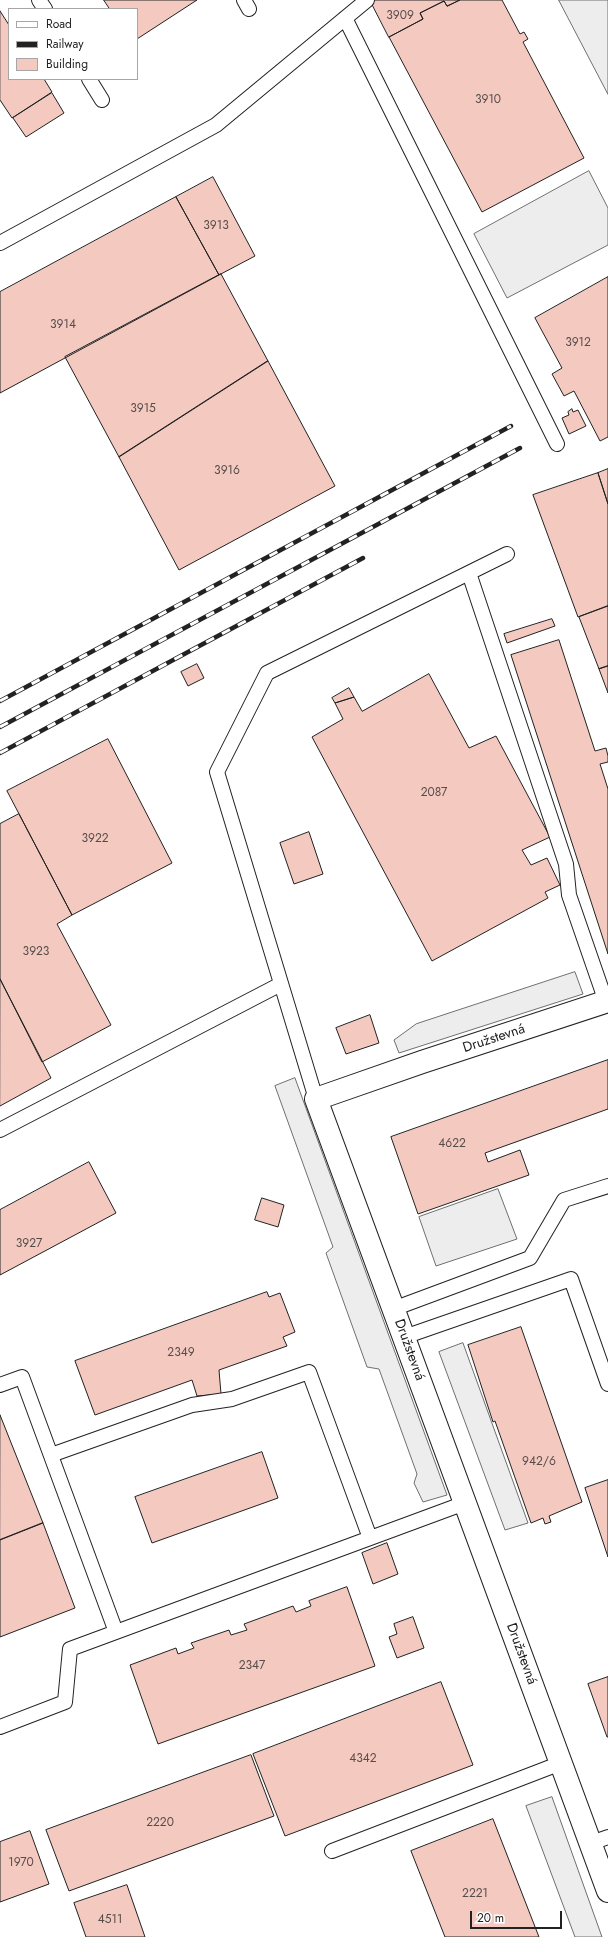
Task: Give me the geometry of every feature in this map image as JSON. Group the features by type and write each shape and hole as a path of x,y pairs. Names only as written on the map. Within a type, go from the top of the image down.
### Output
{"street":[{"name":"Družstevná","path":"607,1001 422,1062 316,1100 561,1763 599,1840 608,1891"}],"lane":[{"path":"0,243 216,125 367,0"},
{"path":"345,18 557,444"},
{"path":"90,80 102,100"},
{"path":"316,1100 216,772 268,673 507,554"},
{"path":"469,573 566,864 570,895 607,1001"},
{"path":"0,1130 281,984"},
{"path":"393,1308 530,1258 564,1200 608,1186"},
{"path":"404,1338 571,1279 608,1384"},
{"path":"51,1455 192,1405 232,1399 310,1372 370,1538"},
{"path":"0,1385 22,1377 116,1632"},
{"path":"0,1727 66,1702 70,1648 465,1503"},
{"path":"332,1852 561,1763"}],"shaded area":[{"path":"559,0 608,0 608,94"},
{"path":"589,171 608,208 608,245 507,298 474,234"},
{"path":"575,972 583,994 399,1053 394,1040 416,1024"},
{"path":"295,1078 447,1495 423,1502 414,1483 417,1474 379,1369 367,1367 326,1253 333,1247 275,1086"},
{"path":"498,1189 517,1239 436,1266 419,1217"},
{"path":"463,1343 528,1523 505,1530 439,1352"},
{"path":"552,1797 602,1937 575,1937 526,1806"}],"building":[{"path":"104,0 197,0 138,38 138,8 109,8"},
{"path":"370,0 460,0 447,6 444,1 420,13 423,19 389,37"},
{"path":"460,0 502,0 520,34 524,32 528,39 523,42 584,158 482,212 389,37 423,19 420,13 444,1 447,6"},
{"path":"0,11 8,23 8,80 45,80 52,92 12,118 0,100"},
{"path":"52,93 64,113 26,137 13,118"},
{"path":"213,177 255,256 219,275 176,197"},
{"path":"176,197 219,275 0,393 0,292"},
{"path":"221,274 268,361 119,457 65,357"},
{"path":"608,277 608,437 600,441 574,391 564,396 552,374 562,368 535,318"},
{"path":"268,361 335,486 179,570 119,457"},
{"path":"572,409 573,412 578,410 586,426 569,434 562,418 569,415 568,412"},
{"path":"608,469 608,504 598,473"},
{"path":"598,473 608,504 608,606 578,617 533,495"},
{"path":"608,606 608,666 599,669 579,617"},
{"path":"552,619 555,626 507,643 504,634"},
{"path":"559,640 595,751 606,748 608,756 608,762 600,764 608,789 608,954 511,655"},
{"path":"197,664 204,678 188,686 181,672"},
{"path":"608,666 608,693 599,669"},
{"path":"429,674 469,748 496,736 550,837 522,850 531,865 547,858 560,885 545,892 548,898 432,961 312,737 343,719 335,703 354,697 362,711"},
{"path":"349,688 354,697 335,703 332,698"},
{"path":"108,739 172,863 72,915 7,791"},
{"path":"19,814 72,915 57,924 111,1025 42,1062 0,979 0,824"},
{"path":"309,832 323,874 294,884 280,843"},
{"path":"0,979 51,1078 0,1106"},
{"path":"370,1015 379,1043 346,1054 336,1028"},
{"path":"608,1060 608,1109 485,1153 488,1162 520,1150 529,1175 418,1214 391,1137"},
{"path":"89,1162 116,1213 0,1275 0,1210"},
{"path":"262,1198 284,1205 278,1227 255,1220"},
{"path":"267,1292 269,1297 280,1293 295,1332 283,1337 287,1346 219,1370 221,1394 197,1396 192,1380 95,1415 75,1361"},
{"path":"521,1327 582,1502 549,1516 551,1522 545,1524 543,1518 531,1523 495,1421 493,1422 468,1345"},
{"path":"0,1415 43,1523 0,1540"},
{"path":"262,1452 278,1498 152,1543 135,1497"},
{"path":"608,1480 608,1557 585,1488"},
{"path":"43,1523 75,1608 0,1637 0,1540"},
{"path":"387,1543 398,1574 373,1584 362,1553"},
{"path":"347,1587 375,1666 158,1744 130,1665 176,1648 178,1654 194,1648 191,1643 229,1630 231,1635 247,1630 244,1624 293,1606 296,1612 311,1606 309,1601"},
{"path":"413,1617 424,1648 397,1658 389,1637 397,1634 394,1624"},
{"path":"608,1677 608,1737 607,1737 588,1684"},
{"path":"441,1682 473,1765 285,1836 253,1754"},
{"path":"251,1755 274,1816 69,1891 46,1830"},
{"path":"493,1819 539,1937 445,1937 411,1851"},
{"path":"30,1831 49,1884 0,1902 0,1842"},
{"path":"127,1885 145,1937 86,1937 74,1903"}],"railway":[{"path":"0,701 511,426"},
{"path":"0,727 520,448"},
{"path":"0,753 363,558"}]}
